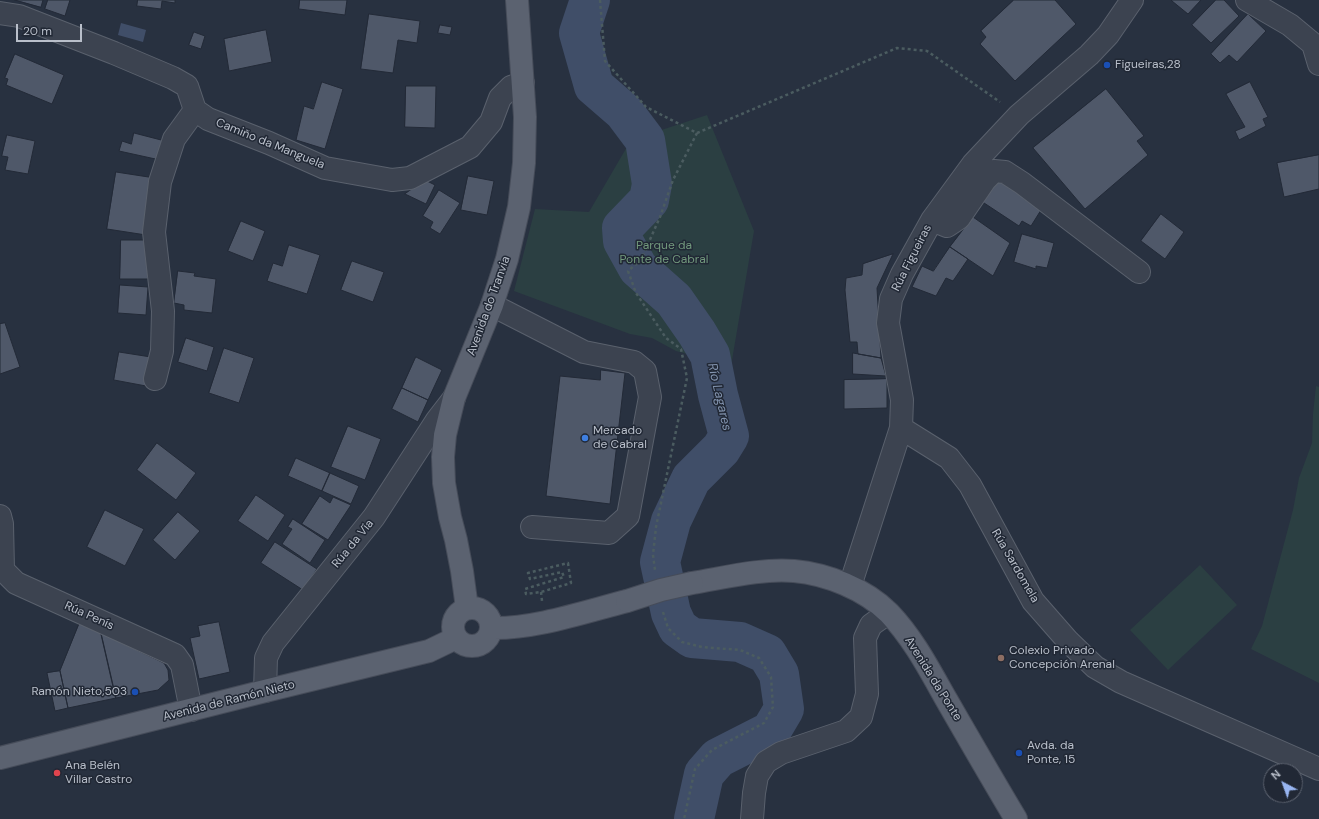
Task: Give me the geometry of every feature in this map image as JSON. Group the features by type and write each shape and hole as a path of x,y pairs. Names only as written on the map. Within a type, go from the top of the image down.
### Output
{"main road":[{"name":"Avenida do Tranvia","path":"467,608 462,571 444,482 443,457 445,434 454,398 492,305 507,259 519,207 524,163 525,117 517,0"},
{"name":"Avenida da Ponte","path":"492,628 509,628 546,622 627,601 661,590 744,574 792,571 813,574 850,586 867,596 888,613 916,646 1016,819"},
{"path":"467,608 481,610 487,614 492,628 489,636 484,642 477,646 469,646 462,643 456,638 453,629 454,620 459,613 467,608"},
{"name":"Avenida de Ramón Nieto","path":"0,758 429,651 456,638"}],"street":[{"name":"Rúa Figueiras","path":"850,586 901,428 902,400 888,323 891,299 902,274 932,220 973,164 1019,115 1089,55 1104,40 1132,0"},
{"path":"1247,0 1290,25 1313,44 1319,64"},
{"path":"0,13 19,16 114,53 173,78 187,86 195,110 174,139 160,182 154,232 163,312 162,351 155,380"},
{"name":"Camiño da Manguela","path":"195,110 208,119 269,143 325,168 392,180 410,178 470,147 491,122 500,98 511,87 523,83"},
{"path":"932,220 947,226 959,218 984,180 994,171 1005,172 1022,183 1139,272"},
{"path":"492,305 584,352 634,362 645,370 650,397 628,516 609,533 532,526"},
{"name":"Rúa da Vía","path":"265,692 266,658 273,643 374,517 433,426 454,398"},
{"name":"Rúa Sardomela","path":"901,428 949,458 970,485 1033,601 1068,641 1095,667 1121,682 1319,769"},
{"name":"Rúa Penís","path":"0,516 2,524 1,571 16,583 175,655 182,665 191,710"},
{"path":"752,819 757,776 766,762 781,753 846,731 861,717 867,694 865,638 871,625 888,613"}],"path":[{"path":"600,0 605,61 646,107 697,133"},
{"path":"628,271 641,260 660,217 673,180 697,133 896,48 927,51 1019,115"},
{"path":"568,563 572,583 541,592 526,594 525,588 564,578 562,572 530,579 528,573 568,563"},
{"path":"541,592 542,601"},
{"path":"662,609 668,628 682,642 702,647 740,650 759,658 772,677 773,707 764,724 712,750 695,769 684,819"}],"green space":[{"name":"Parque da Ponte de Cabral","path":"707,115 754,231 731,366 676,351 652,338 630,334 514,291 535,209 589,212 631,140"},
{"path":"1316,386 1319,387 1319,683 1251,649 1262,626 1293,510 1299,478 1312,443"},
{"path":"1200,565 1237,605 1168,670 1130,630"}],"water":[{"path":"121,23 146,30 143,42 118,35"}],"building":[{"path":"15,0 43,0 41,7"},
{"path":"48,0 70,0 65,16 45,9"},
{"path":"138,0 175,0 175,3 162,1 161,9 137,6"},
{"path":"300,0 347,0 345,15 299,9"},
{"path":"1014,0 1055,0 1076,24 1015,81 980,44 986,37 981,31"},
{"path":"1172,0 1201,0 1188,14"},
{"path":"1216,0 1224,0 1239,16 1211,43 1192,25"},
{"path":"369,14 420,21 417,43 398,40 393,73 361,69"},
{"path":"1248,14 1266,31 1237,62 1229,55 1220,63 1211,54"},
{"path":"440,25 452,27 450,35 438,33"},
{"path":"266,30 272,62 229,71 224,39"},
{"path":"194,32 205,36 201,49 189,45"},
{"path":"15,54 64,75 52,104 6,85 8,79 5,78"},
{"path":"322,82 343,89 325,149 296,140 304,106 313,109"},
{"path":"1250,82 1268,117 1263,119 1266,126 1239,140 1235,131 1245,127 1226,94"},
{"path":"406,86 436,86 435,128 405,127"},
{"path":"1106,89 1144,136 1137,141 1148,155 1085,209 1033,148"},
{"path":"134,133 165,141 160,160 119,151 122,141 131,144"},
{"path":"7,135 35,141 28,174 5,170 8,157 2,156"},
{"path":"1319,155 1319,189 1284,197 1277,163"},
{"path":"116,172 155,178 146,235 107,229"},
{"path":"468,176 494,181 487,215 461,210"},
{"path":"994,176 1041,210 1031,226 1022,221 1019,226 978,199"},
{"path":"425,180 435,185 426,204 405,194"},
{"path":"439,190 460,203 440,234 430,228 433,222 423,216"},
{"path":"1161,214 1184,232 1165,259 1141,241"},
{"path":"973,217 1010,243 993,276 950,247"},
{"path":"241,221 265,231 253,261 228,251"},
{"path":"1022,234 1054,243 1047,268 1036,266 1036,269 1014,262"},
{"path":"121,240 149,240 148,279 120,279"},
{"path":"289,245 320,255 307,294 267,281 273,263 282,266"},
{"path":"950,247 968,259 953,281 946,278 936,296 912,287 922,266 933,271"},
{"path":"893,254 877,288 881,358 858,354 857,342 850,342 845,290 846,278 862,275 863,264"},
{"path":"352,261 384,272 373,302 341,290"},
{"path":"178,271 195,273 194,276 216,279 212,313 184,310 184,305 174,303"},
{"path":"120,285 148,287 146,315 118,313"},
{"path":"5,323 20,367 0,374 0,324"},
{"path":"186,338 214,347 207,371 178,362"},
{"path":"224,348 254,358 239,403 209,393"},
{"path":"119,352 151,357 146,386 114,380"},
{"path":"853,353 881,358 886,376 853,374"},
{"path":"416,357 442,370 428,400 402,388"},
{"name":"Mercado de Cabral","path":"601,370 625,373 610,504 546,496 560,376 600,380"},
{"path":"887,379 887,408 844,409 844,380"},
{"path":"402,388 428,400 418,422 392,409"},
{"path":"348,426 381,439 365,480 331,467"},
{"path":"157,443 196,473 176,500 137,470"},
{"path":"296,458 330,473 322,491 288,476"},
{"path":"330,473 359,486 351,504 322,491"},
{"path":"256,495 285,515 268,541 238,521"},
{"path":"320,496 330,503 333,497 351,505 328,540 302,524"},
{"path":"105,510 144,529 125,566 87,547"},
{"path":"178,512 200,531 175,560 153,540"},
{"path":"293,519 325,540 310,563 282,544 292,529 288,527"},
{"path":"275,542 317,569 303,590 261,563"},
{"path":"80,622 101,633 116,698 68,708 60,671"},
{"path":"219,622 230,672 199,679 190,638 200,636 198,626"},
{"path":"101,633 164,663 168,670 169,680 158,690 116,698"},
{"path":"60,671 68,708 55,711 47,673"}],"waterway":[{"name":"Río Lagares","path":"590,0 579,33 594,86 624,112 645,140 652,184 649,200 622,228 623,241 638,268 674,300 710,355 718,395 729,436 721,449 691,479 671,521 660,562 671,613 678,628 692,638 740,642 767,654 779,674 784,709 771,731 718,758 704,774 694,819"}],"place":[{"name":"Figueiras,28","path":"1107,65"},
{"name":"Mercado de Cabral","path":"585,438"},
{"name":"Colexio Privado Concepción Arenal","path":"1001,658"},
{"name":"Ramón Nieto,503","path":"135,692"},
{"name":"Avda. da Ponte, 15","path":"1019,753"},
{"name":"Ana Belén Villar Castro","path":"57,773"}]}
